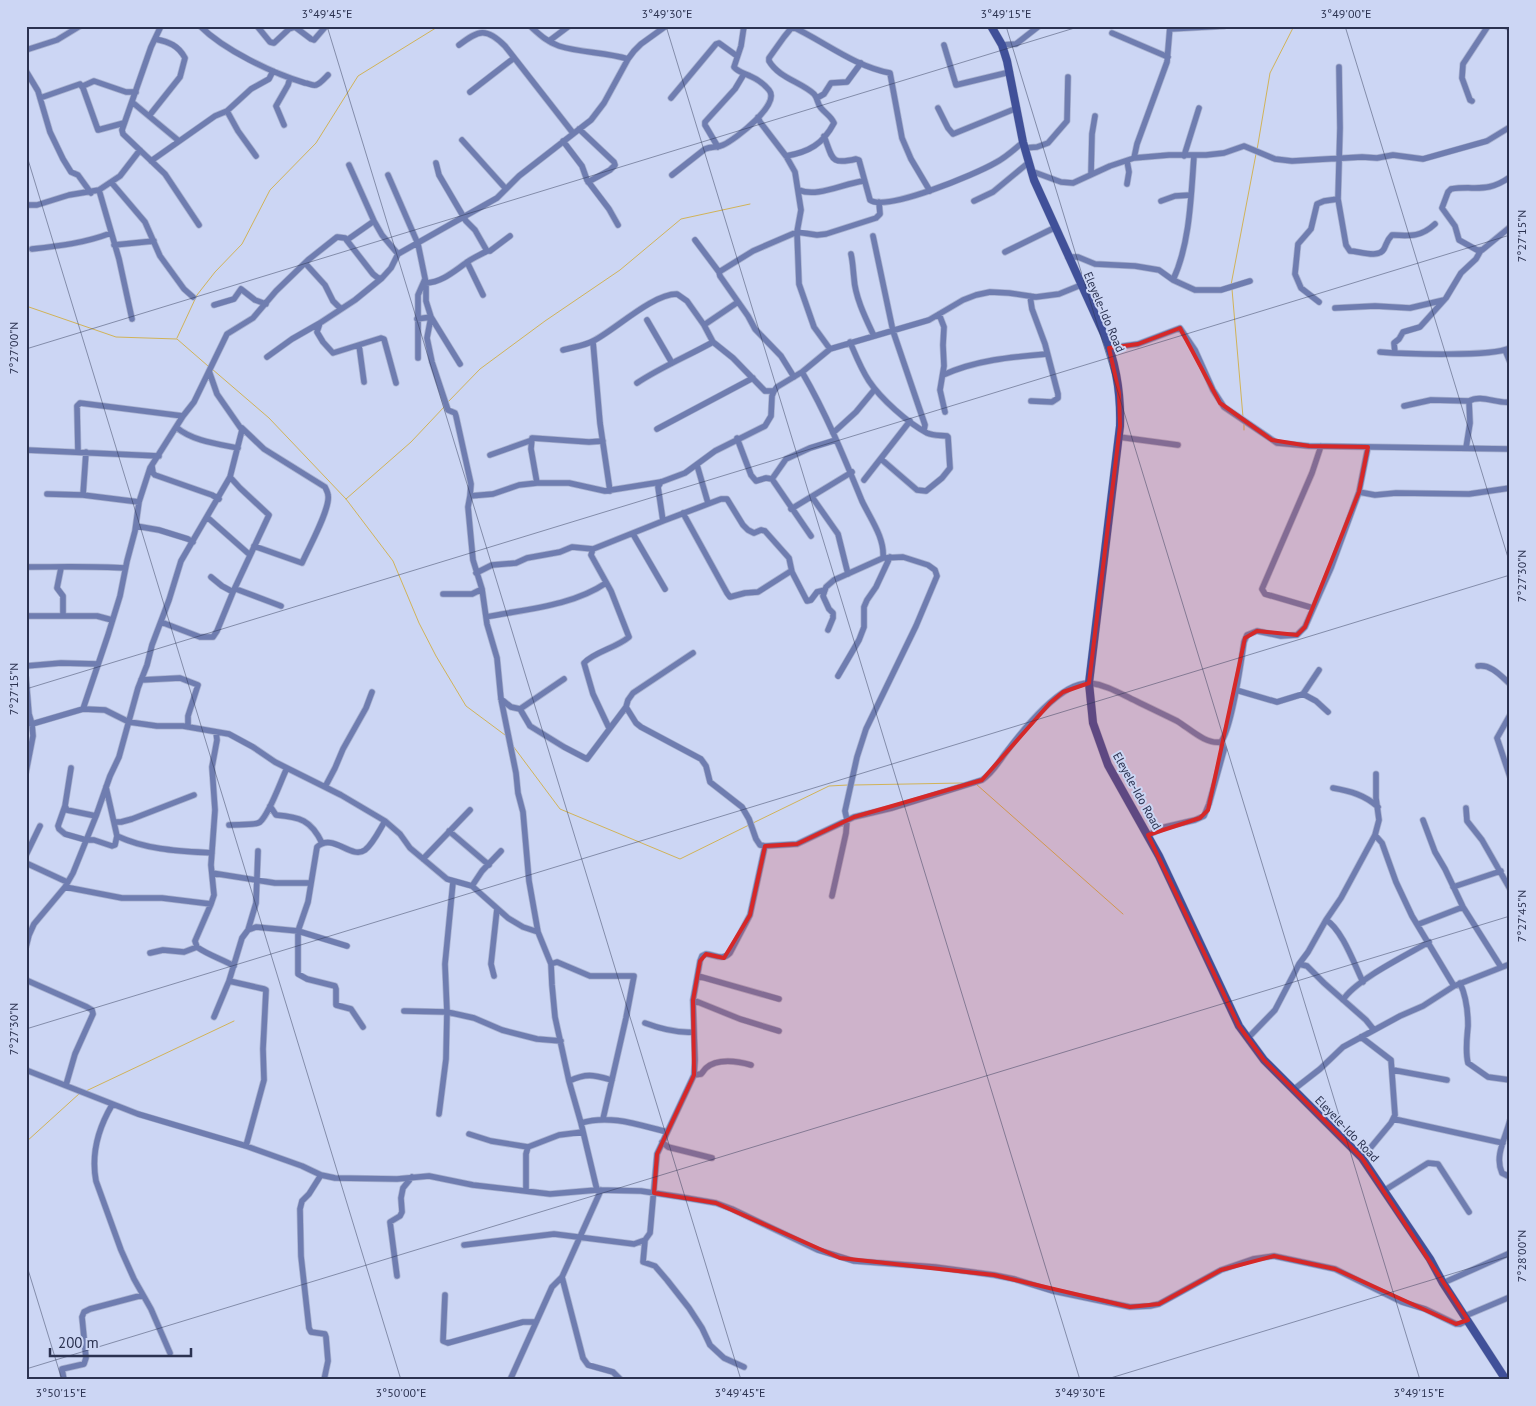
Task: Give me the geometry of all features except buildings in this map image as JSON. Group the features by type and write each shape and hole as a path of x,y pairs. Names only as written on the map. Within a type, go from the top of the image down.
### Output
{"main road":[{"name":"Eleyele-Ido Road","path":"991,26 1000,42 1010,72 1028,163 1040,196 1109,348 1119,393 1119,437 1089,683 1093,722 1103,752 1112,772 1148,835 1240,1026 1264,1060 1362,1158 1430,1259 1443,1283 1506,1380"}],"street":[{"path":"26,50 57,40 80,26"},
{"path":"161,26 124,123 124,134 165,174 199,225"},
{"path":"200,26 229,48 290,78 314,85 319,84 328,76"},
{"path":"257,26 270,42 274,43 293,27 299,28 311,40 314,40 326,26"},
{"path":"530,26 549,41 569,48 613,54 628,59"},
{"path":"549,41 569,26"},
{"path":"267,357 292,339 355,300 382,278 391,268 398,254 497,198 519,176 591,120 604,103 628,59 641,44 666,26"},
{"path":"672,175 710,146 718,147 744,132 770,100 772,95 761,82 735,70 734,67 741,46 744,26"},
{"path":"1000,42 1016,44 1039,26"},
{"path":"1134,158 1137,144 1168,57 1170,27 1224,26"},
{"path":"1472,101 1462,78 1463,64 1488,26"},
{"path":"1506,26 1510,28"},
{"path":"786,156 799,154 815,147 834,124 832,118 821,108 813,93 791,81 770,65 769,58 793,27 813,36 861,64 891,75 902,138 911,159 930,191"},
{"path":"459,45 473,35 488,33 500,41 573,133"},
{"path":"1112,33 1168,57"},
{"path":"149,116 180,77 185,58 180,48 168,41 155,39"},
{"path":"671,98 716,44 723,45 737,56"},
{"path":"944,45 956,85 1010,72"},
{"path":"470,92 514,58"},
{"path":"817,98 824,94 831,83 847,82 861,64"},
{"path":"1339,67 1338,199 1346,245 1350,251 1372,254 1380,253 1392,235 1413,236 1426,232 1435,224"},
{"path":"26,71 38,91 50,132 63,159 72,172 78,175 90,193"},
{"path":"151,161 216,116 227,111 252,90 269,79 273,71"},
{"path":"718,147 705,122 731,93 744,74"},
{"path":"824,136 836,160 842,162 859,160 872,202 904,199 930,191 988,167 1024,145 1037,147 1048,143 1067,121 1068,77"},
{"path":"284,125 276,106 290,78"},
{"path":"40,98 79,84 83,86 94,81 126,92 136,92"},
{"path":"83,86 97,129 101,130 124,123"},
{"path":"132,102 179,141"},
{"path":"938,108 953,134 1017,108"},
{"path":"1184,156 1199,108"},
{"path":"227,111 238,131 256,156"},
{"path":"1091,174 1092,134 1095,116"},
{"path":"758,117 794,168 801,210 797,232 799,284 814,327 830,349"},
{"path":"1031,171 1043,177 1068,183 1078,182 1091,174 1134,158 1169,155 1194,156 1224,152 1244,146 1264,156 1301,162 1321,158 1376,158 1393,155 1428,158 1471,144 1487,141 1510,127"},
{"path":"579,128 615,164 610,170 588,182"},
{"path":"462,140 506,189"},
{"path":"563,141 582,166 588,182 609,208 618,225"},
{"path":"26,206 52,202 69,195 99,190 120,176 140,150"},
{"path":"794,168 799,154"},
{"path":"1173,280 1179,267 1185,244 1194,156"},
{"path":"1127,161 1129,172 1127,184"},
{"path":"436,163 439,175 468,224 487,251"},
{"path":"974,201 993,192 1028,163"},
{"path":"349,165 374,221 382,235 398,254"},
{"path":"388,175 418,244 425,281 426,301 431,317 460,364"},
{"path":"1481,250 1477,250 1459,240 1455,226 1442,208 1448,192 1456,188 1484,188 1499,183 1510,176"},
{"path":"799,190 811,193 864,181"},
{"path":"112,182 145,222 160,256 184,289 193,297"},
{"path":"99,190 132,319"},
{"path":"1161,201 1175,196 1191,196"},
{"path":"1319,302 1301,288 1297,282 1295,274 1298,244 1311,229 1317,204 1338,199"},
{"path":"719,272 754,251 797,232 817,235 826,234 876,218 880,214 878,202"},
{"path":"347,240 374,221"},
{"path":"1394,353 1394,343 1403,332 1420,327 1444,300 1462,273 1476,259 1481,250 1510,227"},
{"path":"1005,252 1056,228"},
{"path":"32,249 94,240 111,233"},
{"path":"83,709 120,596 136,526 139,502 146,478 176,426 194,402 227,334 253,318 305,263 337,237 341,236 347,240 373,274 378,278 382,278"},
{"path":"425,281 435,282 452,274 467,262 498,247 510,236"},
{"path":"872,236 893,331 924,430"},
{"path":"695,240 719,272 755,329 781,356 794,377"},
{"path":"114,245 154,241"},
{"path":"851,254 854,278 862,311 874,336"},
{"path":"1068,257 1078,257 1095,264 1135,266 1159,270 1173,280 1195,290 1221,290 1250,280"},
{"path":"467,262 483,295"},
{"path":"305,263 325,285 333,301 340,308"},
{"path":"418,358 418,295 425,281"},
{"path":"470,496 493,494 537,483 569,483 596,490 610,491 662,482 685,473 737,438 765,426 771,416 774,391 802,372 830,349 929,320 963,300 986,293 1009,292 1036,298 1058,294 1081,285"},
{"path":"214,305 234,299 241,290 255,300 266,304"},
{"path":"563,350 592,342 639,310 674,294 680,295 687,301 714,342 733,358 765,391 774,391"},
{"path":"1030,296 1032,309 1058,394 1058,398 1052,402 1031,401"},
{"path":"1335,308 1375,306 1410,308 1444,300"},
{"path":"704,325 738,302"},
{"path":"939,314 944,327 943,375 940,390 945,412"},
{"path":"417,319 431,317"},
{"path":"431,317 427,338 432,362 448,410 455,413 456,416 471,484 468,507 472,560 482,589 486,624 497,658 501,699 523,812 530,881 538,932 551,964 554,1009 569,1081 599,1190 562,1277 552,1287 510,1380"},
{"path":"647,320 672,363"},
{"path":"320,323 317,332 323,342 334,353 381,338 384,339 396,383"},
{"path":"1109,348 1138,344 1180,328 1195,350 1220,403 1277,443 1321,446 1510,449"},
{"path":"592,342 600,423 610,491"},
{"path":"637,383 656,370 714,342"},
{"path":"850,342 860,365 875,389 910,421 936,436 944,435 948,437 951,462 948,471 926,491 918,490 881,458"},
{"path":"359,345 364,382"},
{"path":"1380,352 1457,353 1507,349 1510,362"},
{"path":"943,375 957,369 988,361 1047,354"},
{"path":"209,370 218,394 240,426 264,449 325,487 328,494 328,500 317,531 302,563 254,546"},
{"path":"802,372 818,400 852,472 886,557 876,588 867,600 864,608 864,627 859,640 838,676"},
{"path":"657,429 753,378"},
{"path":"833,433 856,412 875,389"},
{"path":"1404,406 1431,400 1469,401 1472,399 1482,399 1504,403 1510,402"},
{"path":"1466,448 1470,423 1469,401"},
{"path":"78,452 77,406 80,403 183,416"},
{"path":"864,480 910,421"},
{"path":"176,426 186,434 216,444 238,448"},
{"path":"26,947 34,924 73,873 119,757 133,703 181,561 219,499 230,477 242,434 240,426"},
{"path":"1119,437 1178,445"},
{"path":"490,455 533,438 589,442 603,441"},
{"path":"737,438 750,475 758,481 768,478 772,480 811,536"},
{"path":"532,440 532,456 537,483"},
{"path":"772,480 786,459 810,448 836,440"},
{"path":"1313,608 1265,594 1262,589 1312,473 1321,446"},
{"path":"1220,742 1226,730 1236,690 1244,642 1248,635 1256,632 1281,636 1297,635 1305,627 1359,492 1368,447"},
{"path":"26,450 159,456"},
{"path":"83,495 86,452"},
{"path":"697,465 708,503"},
{"path":"152,466 153,473 156,475 212,494 219,499"},
{"path":"791,509 852,472"},
{"path":"161,622 200,637 213,637 217,631 269,515 230,477"},
{"path":"662,482 658,487 663,521"},
{"path":"1359,492 1375,495 1396,493 1469,494 1510,488"},
{"path":"47,494 83,495 139,502"},
{"path":"812,497 838,534 848,574"},
{"path":"476,573 492,565 516,563 527,558 560,552 572,547 593,550 708,503 727,499 748,530 754,533 761,530 767,532 789,558 791,571 807,601 811,600 817,592 825,590"},
{"path":"683,514 730,597 758,592 791,571"},
{"path":"207,517 250,555"},
{"path":"136,526 188,538 193,542"},
{"path":"633,534 665,589"},
{"path":"593,550 591,555 611,591 628,637 606,652 585,661 584,666 601,713 609,728"},
{"path":"828,630 833,613 823,596 825,590 834,580 886,557 903,557 928,565 936,570 937,576 916,626 866,729 857,757 846,807 846,833 832,896"},
{"path":"26,567 61,568 84,566 125,568"},
{"path":"61,568 57,588 63,596 63,616"},
{"path":"211,577 222,586 281,606"},
{"path":"486,617 555,604 592,592 606,583"},
{"path":"443,594 472,594 482,589"},
{"path":"26,616 97,616 112,620"},
{"path":"520,708 530,726 585,759 589,757 626,706 633,693 693,653"},
{"path":"26,666 61,663 98,664"},
{"path":"1478,666 1483,665 1492,669 1510,684"},
{"path":"1236,690 1275,702 1302,694 1320,670"},
{"path":"26,678 29,724 33,736 26,772"},
{"path":"141,680 180,678 198,685 188,716 188,727"},
{"path":"501,699 511,707 520,708 564,679"},
{"path":"626,706 636,723 641,727 701,759 706,766 710,782 742,807 749,819 756,839 765,846 797,844 847,820 982,780 992,772 1022,732 1062,692 1089,683 1117,690 1129,698 1176,720 1209,741 1220,742"},
{"path":"325,787 343,749 366,708 372,692"},
{"path":"1302,694 1316,701 1328,712"},
{"path":"29,724 83,709 105,710 129,722 157,726 188,727 229,734 385,821 400,834 410,848 441,874 453,882 472,886 508,918 523,928 538,932"},
{"path":"1510,715 1497,738 1510,777"},
{"path":"216,732 217,740 212,767 215,810 212,853 214,895 212,904 195,941 197,947 234,966"},
{"path":"1148,835 1165,827 1204,816 1210,804 1224,750 1220,742"},
{"path":"71,768 65,806 59,822 59,829 65,834 112,846 115,845 118,836 106,787"},
{"path":"229,825 255,824 260,822 270,806 287,768"},
{"path":"1248,1038 1275,1010 1299,964 1336,906 1375,835 1379,820 1376,774"},
{"path":"1333,788 1350,791 1367,798 1378,807"},
{"path":"115,822 132,819 194,795"},
{"path":"65,806 68,810 96,816"},
{"path":"270,806 276,815 291,816 304,820 316,830 322,843"},
{"path":"1466,808 1467,820 1482,840 1510,889"},
{"path":"423,859 470,810"},
{"path":"1422,820 1435,852 1446,869 1463,907 1501,967"},
{"path":"362,1027 352,1009 336,1005 336,989 334,986 307,979 298,974 298,931 308,902 318,847 322,843 328,842 361,852 366,849 385,821"},
{"path":"26,854 40,826"},
{"path":"449,831 489,865"},
{"path":"1375,835 1382,843 1401,894 1441,965 1464,992 1468,1024 1468,1063 1488,1076 1510,1080"},
{"path":"118,836 143,846 171,851 212,853"},
{"path":"744,1367 724,1358 710,1345 689,1308 655,1266 644,1262 645,1240 650,1233 657,1154 694,1075 693,1000 700,961 702,956 709,954 721,958 726,956 746,925 755,898 765,846"},
{"path":"472,886 482,871 501,851"},
{"path":"214,1016 229,981 242,938 248,930 256,903 258,852"},
{"path":"26,863 66,884 122,898 162,898 212,904"},
{"path":"1453,887 1501,871"},
{"path":"212,874 275,884 311,883"},
{"path":"439,1114 446,1059 445,964 453,882"},
{"path":"1419,924 1463,907"},
{"path":"494,976 491,964 497,909"},
{"path":"1326,920 1333,925 1343,939 1363,982"},
{"path":"248,930 256,927 298,931 347,946"},
{"path":"1343,1000 1347,993 1368,977 1429,942"},
{"path":"150,953 163,950 184,952 197,947"},
{"path":"551,964 558,962 590,976 634,976 603,1119"},
{"path":"1299,964 1307,966 1366,1020 1374,1030"},
{"path":"1293,1090 1320,1069 1343,1047 1422,1006 1457,984 1510,964"},
{"path":"698,976 779,999"},
{"path":"26,980 92,1010 93,1014 75,1054 66,1085"},
{"path":"229,981 266,990 263,1049 264,1080 246,1146"},
{"path":"693,1000 740,1019 779,1031"},
{"path":"404,1011 447,1012 474,1018 502,1030 537,1039 561,1041"},
{"path":"645,1023 664,1030 681,1033 693,1032"},
{"path":"1361,1037 1390,1058 1393,1070 1396,1109 1394,1119 1362,1158"},
{"path":"694,1075 701,1074 706,1068 719,1063 738,1061 751,1065"},
{"path":"26,1070 112,1105 246,1146 302,1166 321,1175 335,1178 396,1179 429,1176 473,1185 550,1194 599,1190 654,1193 716,1203 748,1216 818,1250 847,1260 935,1267 986,1274 1014,1279 1053,1291 1130,1307 1145,1307 1159,1304 1221,1270 1252,1259 1274,1256 1335,1269 1402,1302 1424,1309 1456,1324 1463,1323 1467,1318 1510,1296"},
{"path":"1393,1070 1447,1080"},
{"path":"569,1081 582,1075 612,1080"},
{"path":"112,1105 96,1142 94,1173 121,1250 170,1353"},
{"path":"246,1146 255,1110"},
{"path":"581,1123 603,1119 621,1120 666,1132"},
{"path":"1394,1119 1503,1143"},
{"path":"1510,1120 1499,1166 1502,1173 1510,1177"},
{"path":"469,1134 491,1141 528,1147 559,1135 583,1132"},
{"path":"662,1142 668,1146 712,1158"},
{"path":"526,1191 526,1154 528,1147"},
{"path":"1385,1190 1428,1163 1438,1164 1469,1212"},
{"path":"321,1175 309,1194 302,1200 300,1209 301,1256 309,1328 311,1332 322,1333 326,1337 328,1361 324,1380"},
{"path":"397,1276 390,1222 400,1216 402,1212 401,1198 403,1188 412,1177"},
{"path":"464,1245 554,1234 634,1244 645,1240"},
{"path":"1443,1283 1510,1253"},
{"path":"562,1277 583,1358 588,1365 613,1372 620,1380"},
{"path":"445,1295 443,1341 448,1343 523,1322 536,1322"},
{"path":"64,1380 62,1369 84,1364 86,1358 82,1317 84,1312 143,1296"}],"highlighted area":[{"path":"1180,328 1220,403 1272,440 1309,446 1368,447 1359,492 1305,627 1297,635 1257,631 1245,638 1208,810 1200,818 1148,835 1239,1026 1264,1060 1362,1158 1468,1320 1456,1324 1335,1269 1274,1256 1221,1270 1159,1304 1130,1307 994,1275 840,1258 716,1203 654,1193 657,1154 694,1075 693,1000 700,961 706,954 724,958 750,915 765,846 797,844 854,817 982,780 1050,703 1063,692 1089,683 1120,426 1119,393 1109,348 1138,344"}],"waterway":[{"path":"177,338 197,295 215,272 242,244 270,190 316,143 358,76 439,26"},
{"path":"1257,150 1270,73 1294,26"},
{"path":"1231,285 1256,154"},
{"path":"447,403 480,369 545,321 620,270 681,219 750,204"},
{"path":"1232,289 1243,417"},
{"path":"26,306 116,337 177,339 208,366"},
{"path":"212,369 269,418 346,499 393,561 419,623 466,706 505,735"},
{"path":"346,499 411,442 445,406"},
{"path":"1244,424 1244,430"},
{"path":"513,746 560,809 680,859 749,825"},
{"path":"854,785 963,783"},
{"path":"976,784 1123,914"},
{"path":"753,823 829,786 848,785"},
{"path":"86,1091 234,1021"},
{"path":"26,1142 80,1093"}]}
